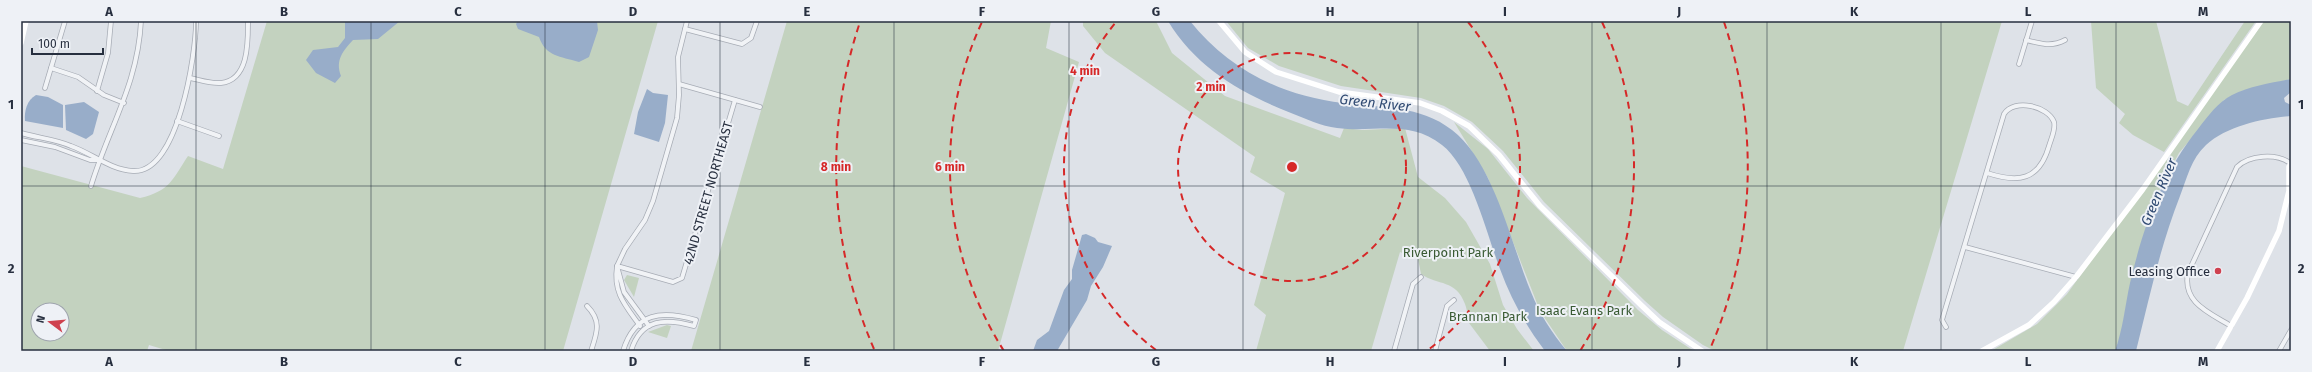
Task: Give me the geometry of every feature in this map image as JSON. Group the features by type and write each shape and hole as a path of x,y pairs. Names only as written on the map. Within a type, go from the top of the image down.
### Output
{"street":[{"path":"21,43 26,21"},
{"path":"45,88 65,21"},
{"path":"97,91 108,53 111,21"},
{"path":"91,186 99,160 124,103 138,55 141,21"},
{"path":"21,133 65,143 99,160 128,170 141,170 147,167 160,156 177,121 190,78 196,38 196,21"},
{"path":"190,78 220,83 227,82 239,73 246,54 248,21"},
{"path":"646,328 617,289 616,280 618,266 625,249 644,220 653,201 677,118 679,84 678,57 687,21"},
{"path":"685,29 739,44 750,41 757,21"},
{"path":"1220,21 1244,52 1276,72 1339,92 1420,104 1442,111 1469,126 1499,155 1540,206 1641,305 1670,330 1702,351"},
{"path":"2019,64 2032,21"},
{"path":"1982,351 2029,325 2054,302 2076,277 2143,189 2261,21"},
{"path":"2026,40 2047,45 2056,44 2065,40"},
{"path":"51,68 78,77 97,91 124,103"},
{"path":"679,84 760,107"},
{"name":"42ND STREET NORTHEAST","path":"618,266 676,282 682,278 735,100"},
{"path":"1946,327 1942,320 2003,117 2008,109 2014,105 2041,110 2048,114 2053,120 2052,136 2044,162 2028,175 2014,179 1987,173"},
{"path":"177,121 219,136"},
{"path":"21,140 55,147 90,160 99,160"},
{"path":"2217,351 2232,326 2267,260 2279,231 2289,190 2291,163 2285,160 2257,157 2242,162 2237,167 2188,273 2186,286 2192,301 2232,326"},
{"path":"1964,247 2076,277"},
{"path":"618,266 624,292 646,328"},
{"path":"1394,351 1413,284 1421,277"},
{"path":"1435,351 1448,306 1454,300"},
{"path":"587,306 593,312 598,326 592,351"},
{"path":"623,351 629,337 642,322 664,314 679,315 696,320 694,326 672,320 658,322 646,328 631,351"},
{"path":"2279,351 2291,330"}],"green space":[{"path":"267,21 658,21 563,351 169,351 149,345 147,351 21,351 21,166 140,198 158,192 164,188 174,178 188,156 223,169"},
{"path":"787,21 1051,21 1046,48 1079,62 998,351 691,351"},
{"path":"1083,21 1156,21 1172,53 1225,96 1340,138 1344,128 1362,130 1405,128 1418,177 1445,198 1466,222 1490,264 1503,305 1517,329 1534,351 1490,351 1466,319 1466,306 1457,290 1446,284 1427,278 1421,274 1418,259 1400,252 1371,351 1256,351 1266,315 1254,305 1285,193 1250,172 1255,157 1105,53 1083,26"},
{"path":"1226,21 2002,21 1903,351 1715,351 1703,345 1663,317 1645,301 1544,202 1503,151 1472,122 1444,106 1421,98 1341,86 1279,66 1248,48"},
{"path":"2091,21 2156,21 2177,101 2188,106 2245,21 2256,21 2164,152 2133,135 2119,123 2125,114 2096,88"},
{"path":"2264,21 2291,21 2291,79 2242,91 2224,100 2179,153 2160,189 2131,281 2121,335 2115,351 1991,351 2037,324 2067,294"},
{"name":"Isaac Evans Park","path":"1454,122 1488,149 1527,198 1638,310 1662,330 1694,351 1567,351 1540,311 1488,178"},
{"path":"627,275 639,278 634,297 624,280"},
{"path":"667,325 671,326 667,338 648,332"}],"water":[{"path":"345,21 400,21 378,39 353,40 341,56 339,70 341,76 335,83 316,73 306,60 313,50 338,47 345,38"},
{"path":"518,21 597,21 598,30 589,57 579,62 554,55 542,44 539,37 518,29 516,24"},
{"path":"1168,21 1190,21 1221,53 1239,66 1278,87 1320,99 1343,103 1386,107 1413,112 1440,122 1452,130 1467,144 1490,183 1500,205 1534,300 1546,323 1567,351 1545,351 1525,322 1504,280 1470,185 1452,155 1442,145 1430,137 1417,132 1391,129 1351,129 1325,126 1273,106 1238,88 1207,66 1192,53 1179,38"},
{"path":"2291,79 2291,92 2284,98 2285,102 2291,105 2291,116 2257,121 2235,128 2215,138 2201,150 2197,156 2187,176 2167,234 2155,273 2136,351 2115,351 2141,242 2155,202 2185,146 2209,114 2227,98 2253,87"},
{"path":"647,89 653,93 668,95 665,123 659,142 634,134 638,112"},
{"path":"36,95 48,97 63,105 63,128 25,121 27,106 30,100"},
{"path":"84,102 99,112 93,134 86,139 66,130 65,105"},
{"path":"1086,234 1095,238 1098,242 1112,246 1103,267 1091,286 1087,300 1057,351 1033,351 1037,340 1049,331 1064,290 1072,279 1072,270 1082,235"}],"place":[{"name":"Leasing Office","path":"2218,271"}],"water label":[{"name":"Green River","path":"1375,103"},
{"name":"Green River","path":"2159,192"}],"park label":[{"name":"Riverpoint Park","path":"1448,252"},
{"name":"Brannan Park","path":"1488,316"}]}
